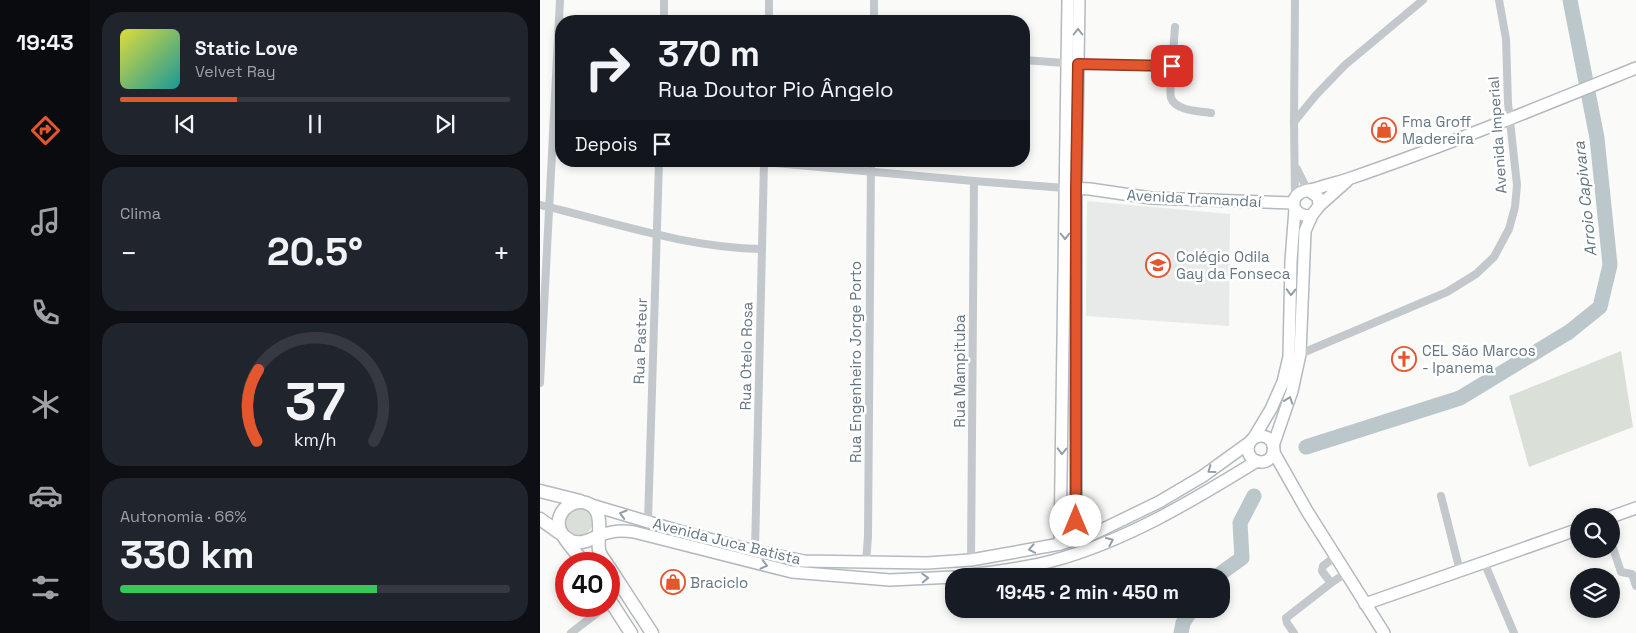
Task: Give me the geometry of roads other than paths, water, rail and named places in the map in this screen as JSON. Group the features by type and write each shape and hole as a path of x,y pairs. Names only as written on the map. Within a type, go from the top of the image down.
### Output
{"main road":[{"path":"1068,0 1073,63"},
{"path":"1060,544 1064,308 1071,188 1073,63 1078,0"},
{"path":"1289,480 1260,461 1253,459 1248,451 1252,440 1271,409 1283,382 1289,358 1291,260 1295,203 1300,193 1350,178 1510,119 1636,68"},
{"path":"1012,568 1050,562 1091,549 1153,523 1271,456 1292,391 1300,354 1305,231 1316,211 1350,178"},
{"path":"1071,188 1077,307 1076,539"},
{"name":"Avenida Tramandaí","path":"1071,188 1151,198 1295,203"},
{"path":"1309,191 1318,197 1316,211"},
{"path":"1295,203 1302,216 1316,211"},
{"path":"1064,308 1077,307"},
{"path":"1063,416 1076,415"},
{"path":"1252,440 1262,436 1267,438 1289,480 1384,633"},
{"name":"Avenida Juca Batista","path":"540,491 754,551 804,561 927,563 971,560 1060,544 1093,534 1159,502 1203,476 1252,440"},
{"path":"576,552 560,529 559,521 563,510 573,503 585,503 596,510 600,521 598,536 600,552"},
{"path":"1620,514 1636,508"},
{"path":"540,519 566,538"},
{"name":"Avenida Juca Batista","path":"566,538 583,543 611,531 623,530 792,572 890,580 945,577"},
{"path":"1365,604 1570,532"},
{"path":"620,584 652,633"},
{"path":"619,617 631,633"}],"street":[{"path":"559,15 560,0"},
{"path":"664,0 664,15"},
{"path":"769,0 769,15"},
{"path":"874,0 874,15"},
{"path":"1295,0 1295,203"},
{"path":"1294,122 1316,95 1345,65 1423,0"},
{"name":"Avenida Imperial","path":"1300,354 1447,292 1476,274 1494,257 1509,229 1515,207 1517,179 1510,119 1506,39 1499,0"},
{"path":"1175,26 1171,98 1182,108 1211,113"},
{"path":"1030,60 1172,66"},
{"path":"540,383 555,94"},
{"path":"1295,165 1309,191"},
{"name":"Rua Pasteur","path":"648,521 659,167"},
{"name":"Rua Otelo Rosa","path":"754,551 764,167"},
{"name":"Avenida Tramandaí","path":"818,167 1071,188"},
{"name":"Rua Engenheiro Jorge Porto","path":"866,563 868,536 871,167"},
{"name":"Rua Mampituba","path":"971,560 974,181"},
{"path":"540,205 657,234 745,249 762,249"},
{"path":"1442,496 1460,571"},
{"path":"1331,582 1322,571 1322,567 1336,556"},
{"path":"1616,558 1620,572 1632,574 1636,586"},
{"path":"1484,562 1514,633"},
{"path":"1294,633 1286,618 1331,582 1346,573"},
{"path":"572,633 592,617"}],"waterway":[{"name":"Arroio Capivara","path":"1306,447 1460,398 1569,332 1600,307 1610,265 1597,138 1570,0"},
{"name":"Arroio Capivara","path":"1228,568 1242,558 1240,523 1254,496"},
{"name":"Arroio Capivara","path":"1181,633 1186,618"}],"place":[{"name":"Fma Groff Madereira","path":"1384,130"},
{"name":"Colégio Odila Gay da Fonseca","path":"1158,265"},
{"name":"CEL São Marcos - Ipanema","path":"1404,359"},
{"name":"Braciclo","path":"673,582"}]}
